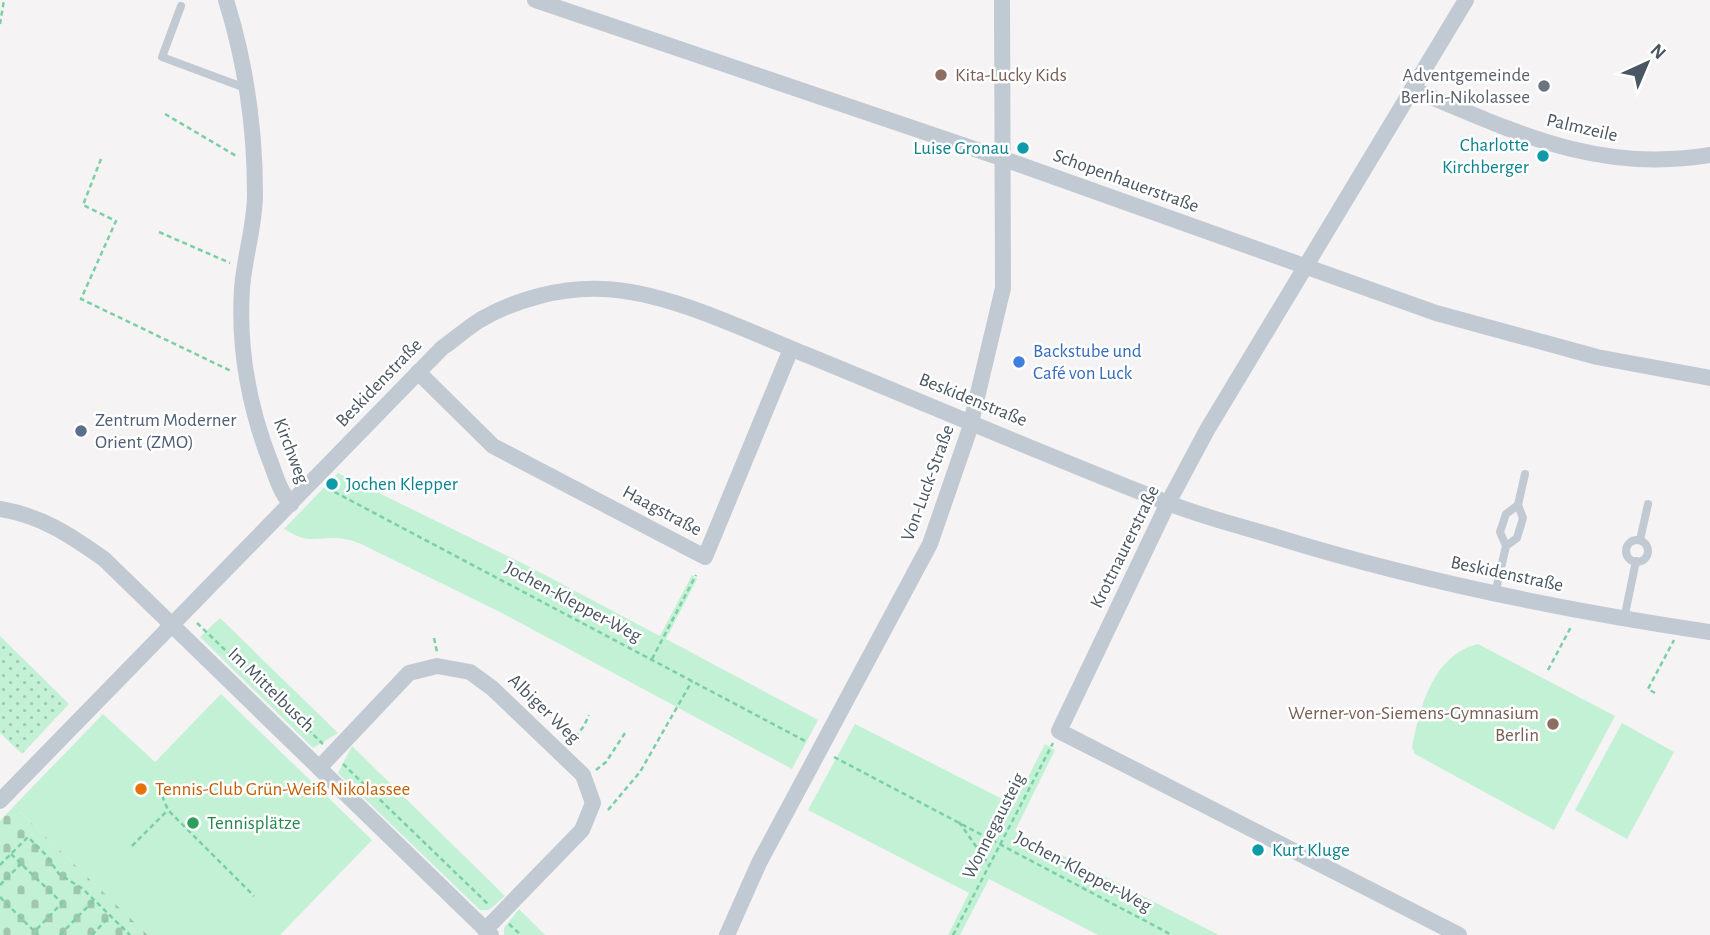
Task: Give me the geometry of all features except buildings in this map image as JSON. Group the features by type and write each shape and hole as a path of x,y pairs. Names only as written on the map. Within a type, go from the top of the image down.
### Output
{"street":[{"name":"Kirchweg","path":"0,801 291,504 284,496 264,447 246,368 242,289 255,198 253,126 240,47 226,0"},
{"name":"Schopenhauerstraße","path":"535,0 1004,159 1436,313 1597,357 1710,378"},
{"name":"Von-Luck-Straße","path":"727,935 759,863 826,743 930,544 971,422 1003,288 1002,0"},
{"name":"Krottnaurerstraße","path":"1059,731 1168,503 1207,430 1466,0"},
{"name":"Palmzeile","path":"1412,89 1526,135 1581,153 1655,160 1710,155"},
{"name":"Beskidenstraße","path":"291,504 442,348 480,320 514,304 557,292 602,289 652,297 678,305 1168,503 1327,553 1495,594 1624,619 1710,632"},
{"name":"Haagstraße","path":"418,373 494,446 705,557 791,349"},
{"name":"Im Mittelbusch","path":"0,509 17,512 60,528 104,559 488,932"},
{"name":"Albiger Weg","path":"320,767 409,673 437,666 470,672 492,688 583,775"},
{"path":"1059,731 1459,935"},
{"path":"488,932 500,915 582,830 593,803 583,775"}],"lane":[{"path":"181,6 162,57 248,89"},
{"path":"1506,546 1517,538 1523,518 1518,505 1525,474"},
{"path":"1640,540 1648,504"},
{"path":"1495,594 1506,546 1500,532 1506,514 1518,505"},
{"path":"1640,540 1645,542 1648,552 1644,559 1636,561 1628,557 1627,546 1630,542 1640,540"},
{"path":"1624,619 1636,561"}],"path":[{"path":"0,24 4,0"},
{"path":"165,114 244,160"},
{"path":"102,159 83,205 117,221 81,299 234,373"},
{"path":"159,232 233,265"},
{"name":"Jochen-Klepper-Weg","path":"322,486 810,744"},
{"path":"652,660 696,575"},
{"path":"192,618 521,935"},
{"path":"1548,670 1575,619"},
{"path":"1655,693 1648,689 1675,637"},
{"path":"582,830 608,810 640,772 692,681"},
{"path":"560,753 578,735 589,715"},
{"name":"Wonnegausteig","path":"953,935 1059,731"},
{"path":"583,775 607,762 625,733"},
{"name":"Jochen-Klepper-Weg","path":"833,756 1172,935"},
{"path":"162,796 168,810 254,896"},
{"path":"132,846 168,810"},
{"path":"959,822 965,834 989,863 988,866"},
{"path":"0,865 27,837 46,855 59,874 83,889 130,935"},
{"path":"11,854 62,903 35,931"},
{"path":"0,885 21,864"},
{"path":"0,897 38,935"},
{"path":"60,935 94,900"},
{"path":"92,935 110,916"}],"green space":[{"path":"338,473 526,565 660,636 692,575 697,579 666,639 818,720 792,769 500,612 359,543 339,538 307,539 284,529"},
{"path":"220,618 338,733 313,748 200,637"},
{"path":"0,636 69,704 22,754 0,733"},
{"path":"1478,644 1615,716 1554,830 1415,754 1412,747 1419,715 1439,671 1463,650"},
{"name":"Tennisplätze","path":"221,694 372,840 280,935 148,935 14,806 103,714 155,762"},
{"path":"1622,723 1674,752 1627,839 1575,810"},
{"path":"855,724 1014,805 1045,744 1055,750 1015,831 1219,935 1098,935 989,879 960,935 948,935 969,893 808,810"},
{"path":"352,746 505,896 489,910 480,910 338,773"},
{"path":"14,806 148,935 0,935 0,821"},
{"path":"519,909 545,935 504,935 504,928"}],"place":[{"name":"Kita-Lucky Kids","path":"941,75"},
{"name":"Adventgemeinde Berlin-Nikolassee","path":"1544,86"},
{"name":"Luise Gronau","path":"1023,148"},
{"name":"Charlotte Kirchberger","path":"1543,156"},
{"name":"Backstube und Café von Luck","path":"1019,362"},
{"name":"Zentrum Moderner Orient (ZMO)","path":"81,431"},
{"name":"Jochen Klepper","path":"332,484"},
{"name":"Werner-von-Siemens-Gymnasium Berlin","path":"1553,724"},
{"name":"Tennis-Club Grün-Weiß Nikolassee","path":"141,789"},
{"name":"Tennisplätze","path":"193,823"},
{"name":"Kurt Kluge","path":"1258,850"}]}
